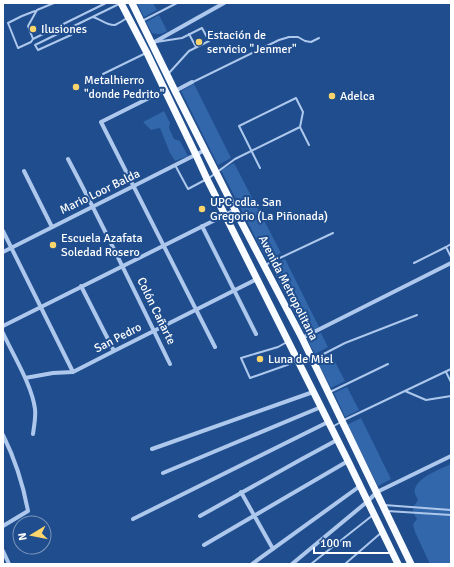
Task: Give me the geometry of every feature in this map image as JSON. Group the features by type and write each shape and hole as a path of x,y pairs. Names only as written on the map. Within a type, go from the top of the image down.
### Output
{"highway":[{"path":"121,3 146,50 207,179 330,424 398,564"},
{"name":"Avenida Metropolitana","path":"132,3 175,92 313,359 412,564"}],"street":[{"path":"146,50 151,43 224,3"},
{"path":"175,92 192,82"},
{"path":"165,90 101,122 215,347"},
{"name":"Mario Loor Balda","path":"3,252 205,150"},
{"name":"Colón Cañarte","path":"68,159 123,265 170,364"},
{"path":"24,171 52,227"},
{"path":"3,326 235,210"},
{"path":"202,226 256,334"},
{"path":"3,231 73,372 53,373 25,378"},
{"path":"302,338 451,263"},
{"name":"San Pedro","path":"73,372 258,279"},
{"path":"82,286 114,351"},
{"path":"3,333 32,396 35,410 33,434"},
{"path":"152,448 313,392"},
{"path":"163,473 321,407"},
{"path":"133,519 330,424"},
{"path":"3,435 19,472 28,511 3,526"},
{"path":"200,516 337,440"},
{"path":"292,564 377,492 451,456"},
{"path":"204,545 348,461"},
{"path":"252,564 360,486"},
{"path":"241,492 273,549"},
{"path":"3,551 9,564"}],"lane":[{"path":"54,3 8,23 18,48 106,3"},
{"path":"75,26 71,34 38,50 36,45 121,3"},
{"path":"141,22 177,3"},
{"path":"34,39 28,26 36,10"},
{"path":"93,17 114,25 128,18"},
{"path":"151,43 182,38 202,28 209,41 189,51 167,76 159,80"},
{"path":"189,34 196,47"},
{"path":"192,82 279,40 289,37 298,37 305,41 311,42 319,38"},
{"path":"104,74 146,50"},
{"path":"260,168 239,126 296,98 303,112 300,127 309,145"},
{"path":"175,165 188,189 207,179 235,159 300,127"},
{"path":"264,266 333,233"},
{"path":"414,263 451,244"},
{"path":"446,247 451,257"},
{"path":"313,359 345,343 416,315"},
{"path":"288,341 278,346 241,358 250,378 297,360"},
{"path":"329,393 388,364"},
{"path":"330,424 343,421 451,369"},
{"path":"446,372 451,382"},
{"path":"405,391 426,400 451,396"},
{"path":"385,508 451,510"},
{"path":"385,508 451,515"},
{"path":"311,564 374,515"},
{"path":"345,564 382,532"}],"shaded area":[{"path":"137,3 153,3 157,10 144,17"},
{"path":"159,15 167,31 160,34 152,33 146,22"},
{"path":"194,84 231,158 218,165 181,91"},
{"path":"164,111 170,123 169,128 174,139 180,141 188,156 175,161 170,153 160,128 151,130 143,122"},
{"path":"234,163 281,253 267,260 221,170"},
{"path":"285,259 319,327 305,334 271,266"},
{"path":"321,333 328,347 315,354 307,339"},
{"path":"331,354 345,381 331,388 317,361"},
{"path":"347,387 359,410 345,417 334,393"},
{"path":"361,418 391,479 378,486 347,425"},
{"path":"451,464 451,564 430,564 415,532 413,524 417,519 413,511 413,507 418,500 415,494 415,489 422,479"}],"place":[{"name":"Ilusiones","path":"33,29"},
{"name":"Estación de servicio \"Jenmer\"","path":"199,42"},
{"name":"Metalhierro \"donde Pedrito\"","path":"76,87"},
{"name":"Adelca","path":"332,96"},
{"name":"UPC cdla. San Gregorio (La Piñonada)","path":"202,209"},
{"name":"Escuela Azafata Soledad Rosero","path":"53,245"},
{"name":"Luna de Miel","path":"260,359"}]}
